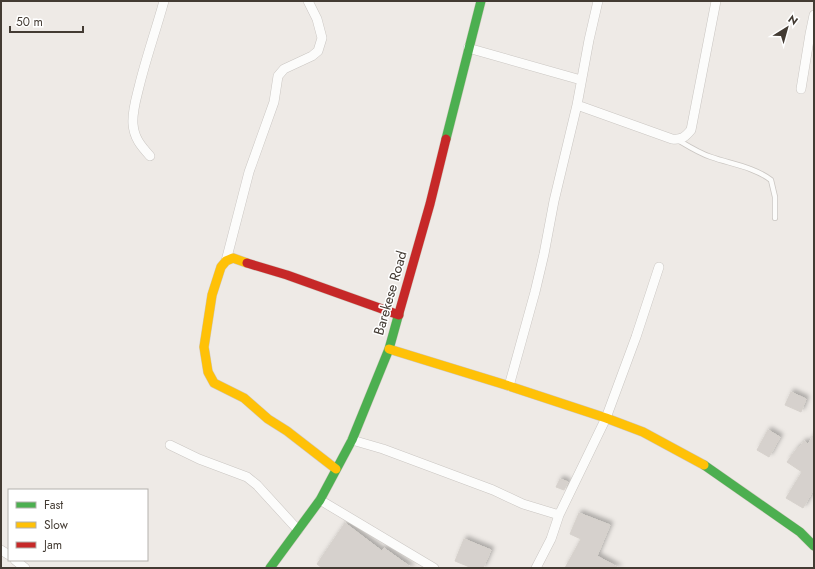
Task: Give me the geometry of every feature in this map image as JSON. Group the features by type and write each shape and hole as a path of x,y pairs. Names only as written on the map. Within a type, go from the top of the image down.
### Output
{"street":[{"path":"150,156 139,145 134,134 132,123 134,107 145,60 164,1"},
{"path":"308,1 317,19 322,38 318,51 312,56 284,69 278,76 274,102 249,172 226,261 221,267 212,295 204,347 208,372 214,383 244,398 268,419 287,431 336,469"},
{"name":"Barekese Road","path":"270,568 320,500 352,440 389,349 430,204 481,1"},
{"path":"509,386 535,292 554,201 577,105 598,1"},
{"path":"577,105 672,139 678,140 684,138 691,130 716,1"},
{"path":"801,89 814,15"},
{"path":"468,48 581,80"},
{"path":"226,261 233,258 287,275 399,315"},
{"path":"536,568 551,539 559,515 606,418 636,337 659,267"},
{"path":"389,349 509,386 606,418 643,432 699,461 800,532 814,546"},
{"path":"352,440 383,448 493,490 523,504 559,515"},
{"path":"170,445 199,459 247,477 257,485 298,530"},
{"path":"320,500 434,568"},
{"path":"16,561 25,568"}],"lane":[{"path":"678,140 710,157 763,174 771,180 775,197 775,218"}],"building":[{"path":"791,392 806,399 801,412 785,405"},
{"path":"768,430 780,437 769,457 757,450"},
{"path":"814,434 814,489 803,508 786,498 802,472 787,462 804,441 808,444"},
{"path":"560,479 568,482 564,490 556,487"},
{"path":"579,513 610,525 597,556 619,568 565,568 581,539 570,534"},
{"path":"345,523 382,551 384,548 412,568 322,568 317,564"},
{"path":"464,539 491,550 483,568 472,568 455,561"}],"traffic: fast":[{"path":"446,139 481,1"},
{"path":"270,568 320,500 352,440 389,349 399,313"},
{"path":"704,465 800,532 814,546"}],"traffic: slow":[{"path":"247,263 233,258 226,261 221,267 212,295 204,347 208,372 214,383 244,398 268,419 287,431 336,469"},
{"path":"389,349 606,418 643,432 704,465"}],"traffic: jam":[{"path":"399,313 430,204 446,139"},
{"path":"247,263 287,275 399,315"}]}
